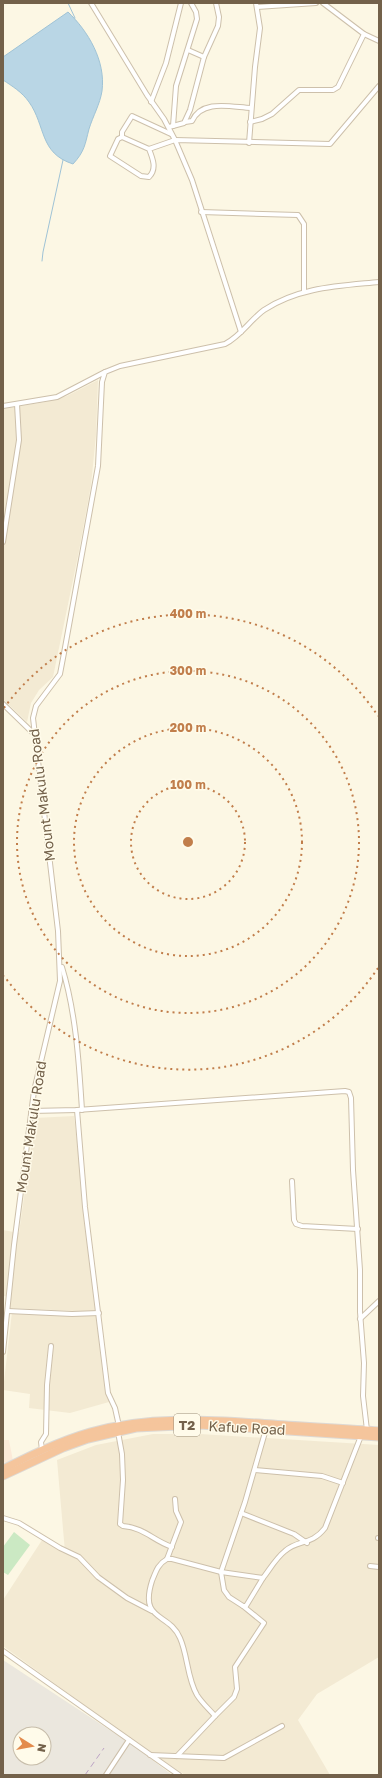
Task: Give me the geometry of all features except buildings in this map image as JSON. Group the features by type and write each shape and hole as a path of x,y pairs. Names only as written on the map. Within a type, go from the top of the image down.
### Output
{"highway":[{"name":"Kafue Road","path":"3,1476 63,1448 119,1429 158,1420 190,1419 379,1431"},
{"name":"Kafue Road","path":"3,1469 42,1450 83,1434 119,1429 176,1425 266,1429 379,1437"}],"street":[{"path":"91,3 151,102 171,127"},
{"path":"151,102 166,63 181,3"},
{"path":"171,134 176,86 197,17 191,3"},
{"path":"185,122 204,58 218,26 219,12 216,3"},
{"path":"250,143 251,108 260,36 257,5 316,3"},
{"path":"323,3 364,34 379,41"},
{"path":"250,122 262,119 272,114 299,90 333,90 338,87 364,34"},
{"path":"188,50 204,58"},
{"path":"149,150 175,140 330,144 379,86"},
{"path":"171,127 185,122 192,122 195,114 205,107 251,108"},
{"path":"122,137 149,150 153,161 153,170 150,177 147,178 141,176 110,157 110,154 122,137 122,132 132,116 171,134 175,140 192,180 201,212 241,332"},
{"path":"201,212 298,215 304,224 304,292"},
{"path":"3,406 57,397 105,372 120,366 225,344 241,332 265,309 304,292 342,285 379,282"},
{"name":"Mount Makulu Road","path":"3,1352 31,1111 43,1049 59,991 60,963 33,718 36,706 57,679 64,653 98,466 102,382 105,372"},
{"path":"3,542 19,440 17,404"},
{"path":"3,704 34,733"},
{"path":"60,963 67,985 72,1010 80,1072 82,1110"},
{"path":"31,1111 82,1110 348,1092 351,1098 360,1270 360,1320 364,1363 364,1396 367,1430"},
{"path":"77,1110 86,1207 108,1393 115,1408 122,1454 123,1480 120,1524 143,1531 158,1542 172,1547"},
{"path":"292,1182 294,1220 296,1224 302,1226 358,1229"},
{"path":"360,1320 379,1301"},
{"path":"8,1311 72,1314 99,1313"},
{"path":"42,1450 41,1442 46,1434 47,1384 51,1346"},
{"path":"177,1756 234,1697 237,1689 235,1667 264,1623 237,1603 224,1590 221,1572 255,1470 266,1429"},
{"path":"243,1606 246,1606 263,1578 285,1551 293,1546 306,1543 317,1536 325,1528 361,1435"},
{"path":"255,1470 322,1476 343,1482"},
{"path":"152,1611 149,1591 157,1567 167,1559 181,1520 176,1511 175,1499"},
{"path":"240,1513 294,1534 306,1543"},
{"path":"3,1518 19,1523 60,1548 79,1557 98,1577 127,1598 152,1611 173,1628 180,1638 194,1689 200,1699 215,1716"},
{"path":"167,1559 221,1572 263,1578"},
{"path":"370,1566 379,1567"},
{"path":"3,1651 178,1775"},
{"path":"150,1755 224,1758 282,1726"},
{"path":"106,1775 129,1740"}],"shaded area":[{"path":"98,380 96,435 91,485 53,677 39,690 31,703 27,722 3,699 3,409 45,402 67,396"},
{"path":"74,1116 97,1312 10,1308 11,1297 3,1296 3,1230 19,1233 35,1118"},
{"path":"12,1312 96,1316 109,1402 70,1413 29,1408 30,1394 3,1390"},
{"path":"153,1434 200,1434 379,1445 379,1657 317,1694 298,1720 330,1775 185,1775 131,1739 3,1646 3,1600 42,1540 65,1552 57,1460 96,1445"},
{"path":"3,1440 9,1440 13,1461 3,1463"},
{"path":"3,1660 134,1746 172,1775 3,1775"}],"green space":[{"path":"14,1532 30,1545 8,1575 3,1572 3,1547"}],"water":[{"path":"68,12 89,37 98,58 103,80 101,96 84,147 73,164 54,153 45,138 29,102 20,92 3,80 3,57"}],"waterway":[{"path":"68,3 75,18"},
{"path":"42,261 63,160"}],"railway":[{"path":"85,1775 104,1748"}]}
